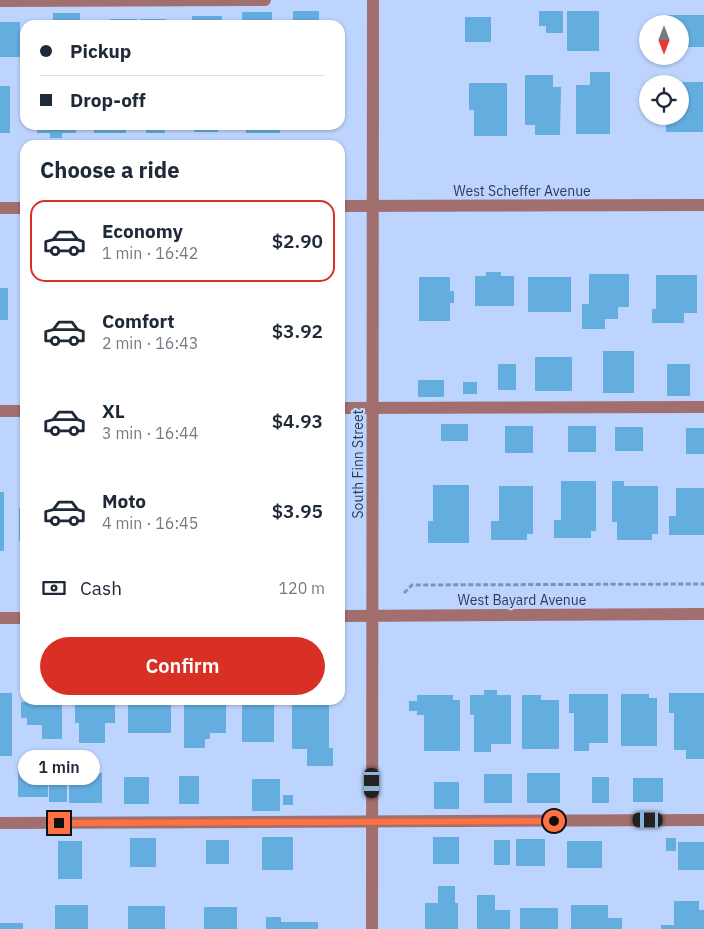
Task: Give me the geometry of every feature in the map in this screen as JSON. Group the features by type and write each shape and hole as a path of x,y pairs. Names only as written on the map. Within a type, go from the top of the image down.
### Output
{"street":[{"path":"0,1 265,0"},
{"name":"South Finn Street","path":"372,929 373,0"},
{"name":"West Scheffer Avenue","path":"345,206 704,205"},
{"path":"0,208 20,208"},
{"path":"345,408 704,407"},
{"path":"0,411 20,411"},
{"name":"West Bayard Avenue","path":"345,616 704,614"},
{"path":"0,618 20,618"},
{"path":"0,823 704,820"}],"path":[{"path":"404,593 412,585 704,584"}],"building":[{"path":"293,11 319,11 319,20 293,20"},
{"path":"539,11 563,11 563,33 546,33 546,26 539,26"},
{"path":"567,11 599,11 599,51 567,51"},
{"path":"242,12 272,12 272,20 242,20"},
{"path":"53,13 80,13 80,20 53,20"},
{"path":"689,15 704,15 704,47 689,47"},
{"path":"192,16 222,16 222,20 192,20"},
{"path":"465,17 491,17 491,42 465,42"},
{"path":"110,19 137,19 137,20"},
{"path":"140,19 166,19 166,20"},
{"path":"0,22 20,22 20,57 0,57"},
{"path":"590,72 610,72 610,134 576,134 576,85 590,85"},
{"path":"525,75 553,75 553,87 561,87 560,135 535,135 535,125 525,125"},
{"path":"689,82 703,82 703,132 666,132 666,125 689,125"},
{"path":"469,83 507,83 507,136 474,136 474,110 469,110"},
{"path":"0,86 10,86 10,133 0,133"},
{"path":"37,130 76,130 76,133 62,133 62,138 50,138 50,133 37,133"},
{"path":"94,130 126,130 126,133 94,133"},
{"path":"146,130 165,130 165,133 146,133"},
{"path":"194,130 218,130 218,132 194,132"},
{"path":"246,130 280,130 280,133 246,133"},
{"path":"486,272 501,272 501,276 514,276 514,306 475,306 475,276 486,276"},
{"path":"589,274 629,274 629,307 618,307 618,319 605,319 605,329 582,329 582,304 589,304"},
{"path":"656,275 697,275 697,313 684,313 684,323 652,323 652,309 656,309"},
{"path":"419,277 450,277 450,291 454,291 454,303 450,303 450,321 419,321"},
{"path":"528,277 571,277 571,312 528,312"},
{"path":"0,288 8,288 8,320 0,320"},
{"path":"603,351 634,351 634,393 603,393"},
{"path":"535,357 572,357 572,391 535,391"},
{"path":"498,364 516,364 516,390 498,390"},
{"path":"667,364 690,364 690,396 667,396"},
{"path":"418,380 444,380 444,397 418,397"},
{"path":"463,382 477,382 477,394 463,394"},
{"path":"441,424 468,424 468,441 441,441"},
{"path":"505,426 533,426 533,453 505,453"},
{"path":"568,426 596,426 596,452 568,452"},
{"path":"615,427 643,427 643,451 615,451"},
{"path":"686,428 704,428 704,454 686,454"},
{"path":"561,481 596,481 596,531 591,531 591,538 554,538 554,520 561,520"},
{"path":"612,481 624,481 624,486 658,486 658,534 652,534 652,540 617,540 617,522 612,522"},
{"path":"433,485 469,485 469,543 428,543 428,521 433,521"},
{"path":"499,486 533,486 533,534 527,534 527,540 491,540 491,521 499,521"},
{"path":"676,488 704,488 704,535 669,535 669,516 676,516"},
{"path":"0,492 4,492 4,551 0,551"},
{"path":"19,508 20,508 20,541"},
{"path":"484,690 497,690 497,695 511,695 511,744 491,744 491,752 474,752 474,715 470,715 470,695 484,695"},
{"path":"0,693 12,693 12,756 0,756"},
{"path":"669,693 704,693 704,759 686,759 686,750 674,750 674,713 669,713"},
{"path":"569,694 608,694 608,743 589,743 589,751 574,751 574,713 569,713"},
{"path":"621,694 649,694 649,698 657,698 657,746 621,746"},
{"path":"417,695 453,695 453,700 460,700 460,751 424,751 424,715 417,715 417,711 409,711 409,701 417,701"},
{"path":"522,695 541,695 541,700 559,700 559,749 522,749"},
{"path":"21,705 62,705 62,739 42,739 42,725 27,725 27,718 21,718"},
{"path":"75,705 115,705 115,723 105,723 105,743 79,743 79,723 75,723"},
{"path":"128,705 171,705 171,733 128,733"},
{"path":"184,705 226,705 226,733 210,733 210,739 205,739 205,748 184,748"},
{"path":"242,705 274,705 274,742 242,742"},
{"path":"292,705 329,705 329,748 333,748 333,766 307,766 307,749 292,749"},
{"path":"18,765 48,765 48,797 18,797"},
{"path":"69,773 102,773 102,803 69,803"},
{"path":"527,773 560,773 560,803 527,803"},
{"path":"484,774 512,774 512,803 484,803"},
{"path":"49,776 67,776 67,802 49,802"},
{"path":"179,776 199,776 199,804 179,804"},
{"path":"124,777 149,777 149,804 124,804"},
{"path":"592,777 609,777 609,803 592,803"},
{"path":"633,778 663,778 663,802 633,802"},
{"path":"252,779 280,779 280,811 252,811"},
{"path":"434,782 459,782 459,809 434,809"},
{"path":"283,795 293,795 293,805 283,805"},
{"path":"262,837 293,837 293,870 262,870"},
{"path":"433,837 459,837 459,864 433,864"},
{"path":"130,838 156,838 156,867 130,867"},
{"path":"666,838 676,838 676,851 666,851"},
{"path":"516,839 545,839 545,866 516,866"},
{"path":"206,840 229,840 229,864 206,864"},
{"path":"494,840 510,840 510,865 494,865"},
{"path":"58,841 82,841 82,879 58,879"},
{"path":"567,841 602,841 602,868 567,868"},
{"path":"678,842 704,842 704,870 678,870"},
{"path":"438,886 455,886 455,903 458,903 458,929 425,929 425,903 438,903"},
{"path":"477,895 495,895 495,910 510,910 510,929 477,929"},
{"path":"674,901 699,901 699,910 704,910 704,929 661,929 661,925 674,925"},
{"path":"55,905 88,905 88,929 55,929"},
{"path":"571,905 608,905 608,918 622,918 622,929 571,929"},
{"path":"128,906 165,906 165,929 128,929"},
{"path":"204,907 237,907 237,929 204,929"},
{"path":"520,908 558,908 558,929 520,929"},
{"path":"266,917 281,917 281,922 318,922 318,929 266,929"},
{"path":"0,923 23,923 23,929 0,929"}],"route":[{"path":"59,823 554,821"}]}
